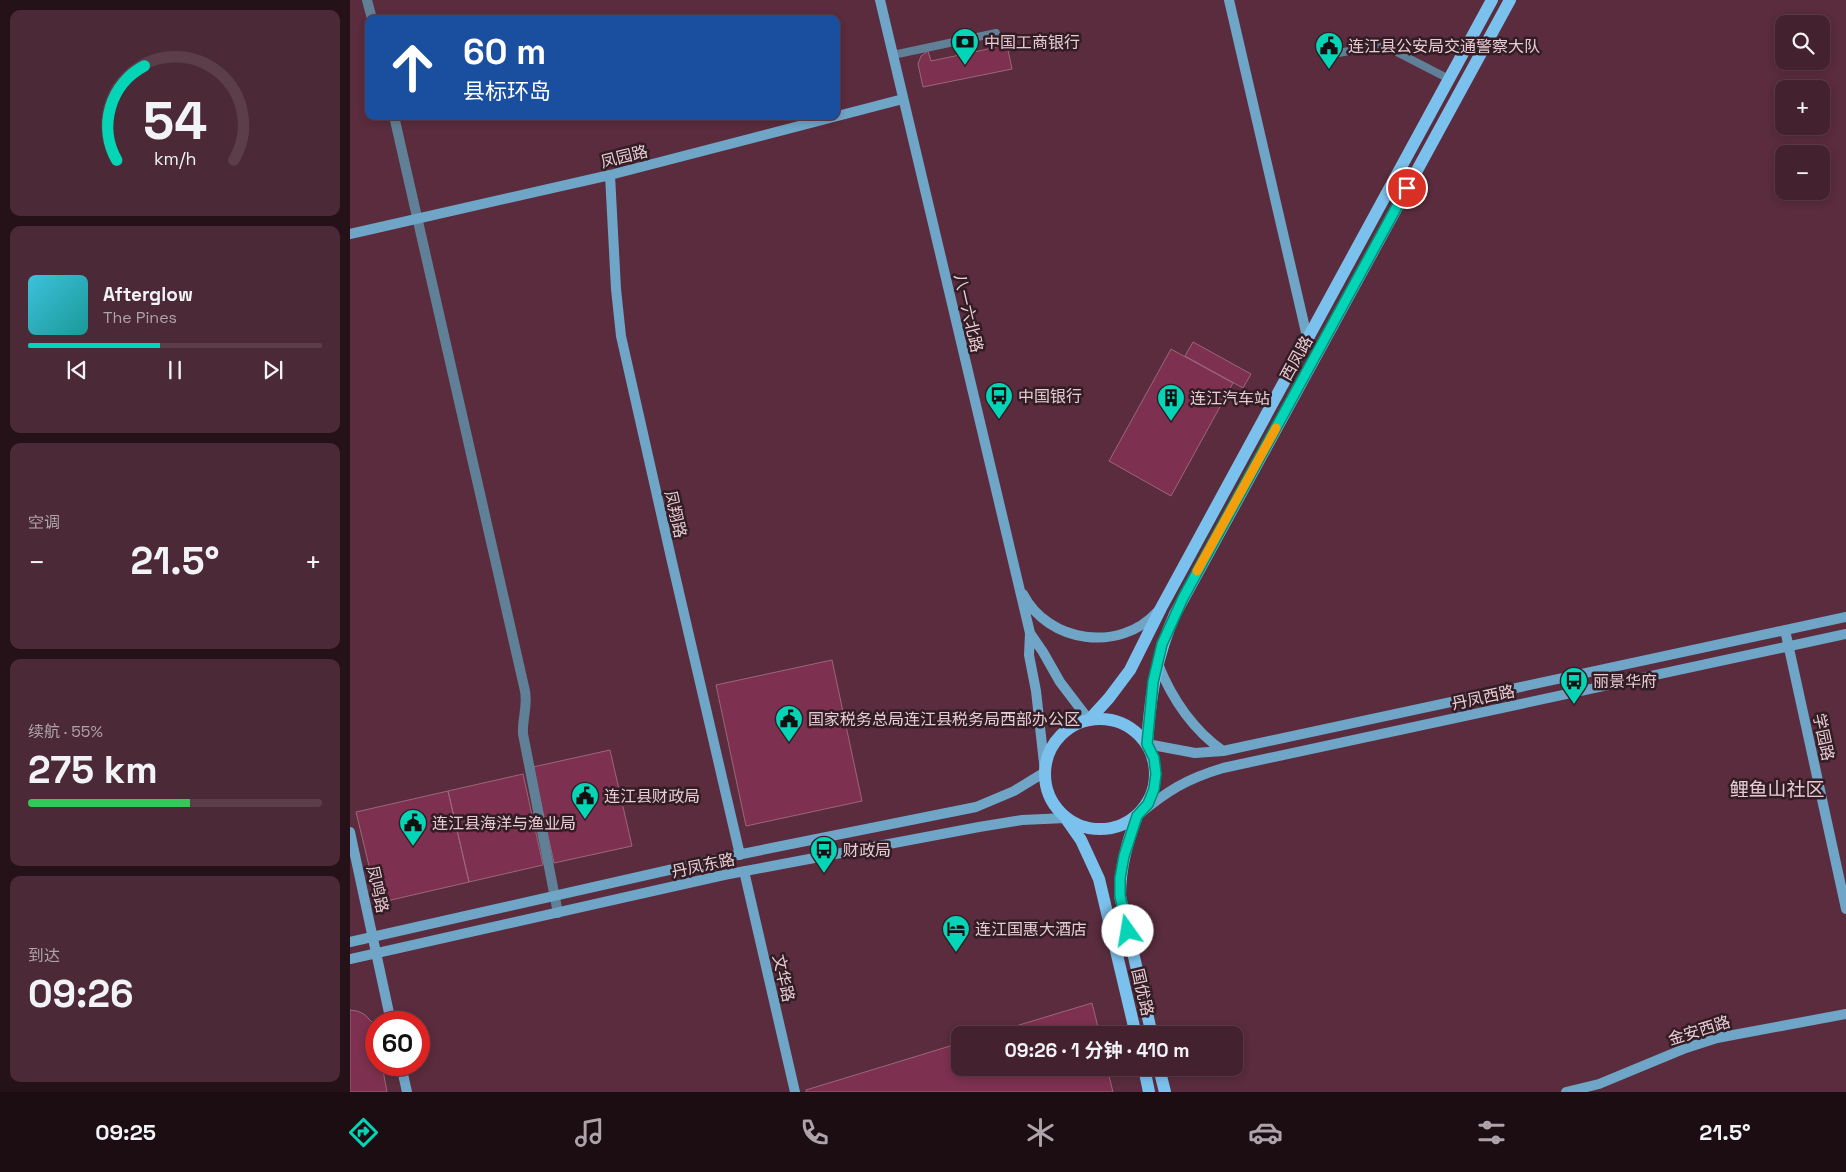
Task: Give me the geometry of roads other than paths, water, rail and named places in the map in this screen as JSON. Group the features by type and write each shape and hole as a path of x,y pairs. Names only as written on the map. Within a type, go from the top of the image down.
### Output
{"main road":[{"name":"八一六北路","path":"880,0 1030,633 1030,655 1045,772"},
{"path":"1229,0 1308,341"},
{"name":"西凤路","path":"1089,720 1109,698 1130,670 1161,608 1492,0"},
{"name":"西凤路","path":"1147,744 1150,698 1157,662 1168,629 1183,598 1510,0"},
{"name":"凤园路","path":"840,115 903,99"},
{"name":"凤园路","path":"350,234 610,175 822,120"},
{"name":"凤翔路","path":"610,175 616,289 621,336 740,855"},
{"path":"1018,584 1028,603 1047,621 1059,629 1086,637 1113,637 1130,632 1152,618 1161,608"},
{"name":"丹凤西路","path":"1147,744 1195,753 1223,751 1846,617"},
{"name":"学园路","path":"1786,630 1846,909"},
{"name":"八一六北路","path":"1030,633 1060,682 1089,720"},
{"name":"丹凤西路","path":"1137,816 1156,800 1177,787 1197,776 1223,768 1846,634"},
{"path":"1157,662 1166,685 1183,713 1207,740 1223,751"},
{"path":"1089,720 1115,721 1128,726 1147,744 1154,758 1156,774 1154,789 1148,804 1137,816 1124,824 1110,829 1094,829 1079,826 1066,818 1054,805 1047,789 1045,772 1047,758 1058,739 1075,725 1089,720"},
{"name":"丹凤东路","path":"350,942 740,855 976,807 1014,791 1045,772"},
{"name":"国优路","path":"1137,816 1124,856 1120,878 1120,896 1150,1026"},
{"name":"丹凤东路","path":"350,959 744,872 979,826 1022,820 1066,818"},
{"name":"国优路","path":"1066,818 1084,846 1099,879 1134,1026"},
{"name":"凤鸣路","path":"350,832 389,1011"},
{"name":"文华路","path":"744,872 795,1092"},
{"name":"金安西路","path":"1566,1092 1599,1084 1702,1042 1846,1014"},
{"path":"403,1076 407,1092"},
{"path":"1146,1076 1149,1092"},
{"path":"1161,1076 1165,1092"}],"street":[{"path":"367,0 371,15"},
{"path":"395,120 525,691 527,705 523,722 523,734 558,913"}],"lane":[{"path":"893,56 996,33"},
{"path":"1327,55 1382,45 1449,79"}],"place":[{"name":"中国工商银行","path":"965,66"},
{"name":"连江县公安局交通警察大队","path":"1329,70"},
{"name":"中国银行","path":"999,420"},
{"name":"连江汽车站","path":"1171,422"},
{"name":"丽景华府","path":"1574,705"},
{"name":"国家税务总局连江县税务局西部办公区","path":"789,743"},
{"name":"连江县财政局","path":"585,820"},
{"name":"连江县海洋与渔业局","path":"413,847"},
{"name":"财政局","path":"824,874"},
{"name":"连江国惠大酒店","path":"956,953"}],"district":[{"name":"鲤鱼山社区","path":"1777,789"}]}
